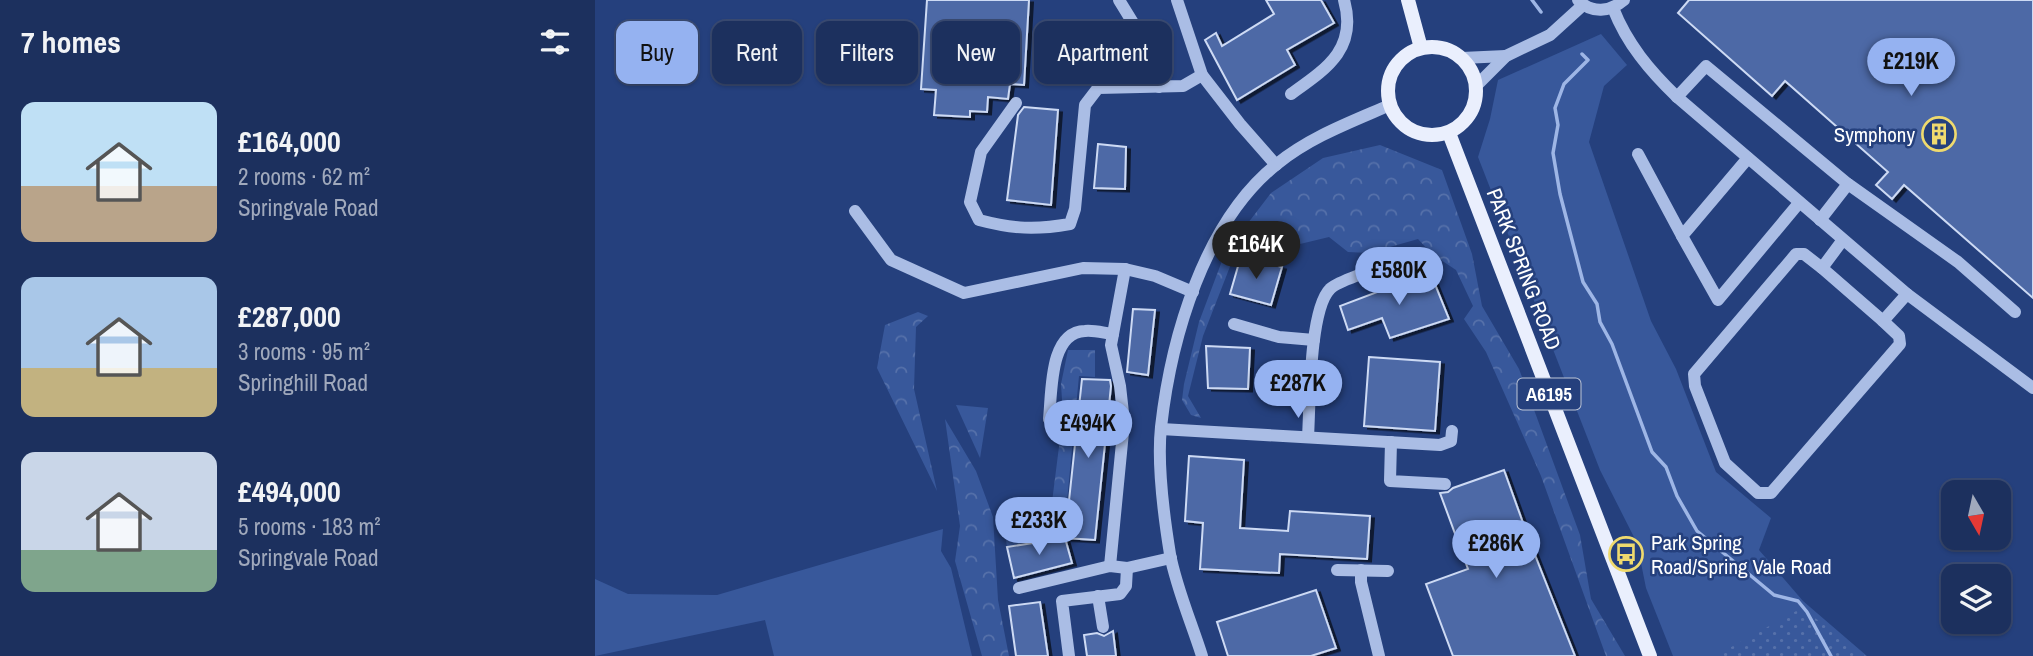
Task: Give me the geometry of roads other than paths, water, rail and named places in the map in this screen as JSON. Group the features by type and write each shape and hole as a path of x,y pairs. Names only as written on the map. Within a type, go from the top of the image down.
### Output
{"main road":[{"path":"1408,0 1421,48"},
{"path":"1421,48 1443,48 1462,58 1469,66 1476,86 1476,101 1470,114 1461,125 1449,133 1437,136 1413,132 1403,125 1390,105 1389,81 1393,70 1400,60 1421,48"},
{"name":"PARK SPRING ROAD","path":"1449,133 1650,656"}],"street":[{"path":"1119,0 1146,44 1159,86"},
{"path":"1177,0 1202,75 1240,124 1276,164"},
{"path":"1291,94 1328,68 1342,46 1348,24 1344,0"},
{"path":"1476,86 1506,56 1550,35 1581,2 1603,10 1613,8 1624,0"},
{"path":"1613,8 1622,31 1651,72 1677,97 1842,241 1907,294 2033,388"},
{"path":"1462,58 1506,56"},
{"path":"1677,97 1706,66 1847,184 1958,262 2015,312"},
{"path":"1016,103 981,152 970,202 979,220 1009,228 1045,229 1070,223 1075,209 1085,105 1098,88 1182,86 1202,75"},
{"path":"1202,656 1171,558 1163,484 1161,429 1172,356 1193,292 1215,241 1243,200 1276,164 1317,138 1390,105"},
{"path":"1638,155 1718,300 1799,203"},
{"path":"1682,236 1748,158"},
{"path":"1819,220 1847,184"},
{"path":"855,211 891,260 964,293 1083,268 1125,269 1155,276 1193,292"},
{"path":"1822,268 1842,241"},
{"path":"1796,254 1804,254 1822,268 1899,336 1900,344 1771,494 1758,493 1725,463 1695,386 1694,374 1796,254"},
{"path":"1308,437 1314,340 1321,307 1330,288 1420,255"},
{"path":"1110,566 1124,422 1111,345 1125,269"},
{"path":"1883,321 1907,294"},
{"path":"1234,324 1279,337 1314,340"},
{"path":"1049,419 1053,375 1060,346 1070,335 1084,331 1113,334"},
{"path":"1161,429 1434,444 1451,440 1452,431"},
{"path":"1391,442 1390,481 1445,484"},
{"path":"1019,588 1110,566 1127,568 1171,558"},
{"path":"1069,656 1062,601 1119,594 1126,586 1127,568"},
{"path":"1337,570 1388,571"},
{"path":"1361,570 1361,582 1378,656"},
{"path":"1098,596 1103,627"}],"waterway":[{"path":"1532,0 1541,12"},
{"path":"1582,54 1588,60 1564,84 1555,108 1558,125 1553,153 1560,194 1583,282 1597,304 1600,322 1612,344 1652,452 1666,467 1677,496 1697,531 1774,595 1798,601 1831,656"}],"place":[{"name":"Symphony","path":"1939,134"},
{"name":"Park Spring Road/Spring Vale Road","path":"1626,554"}]}
